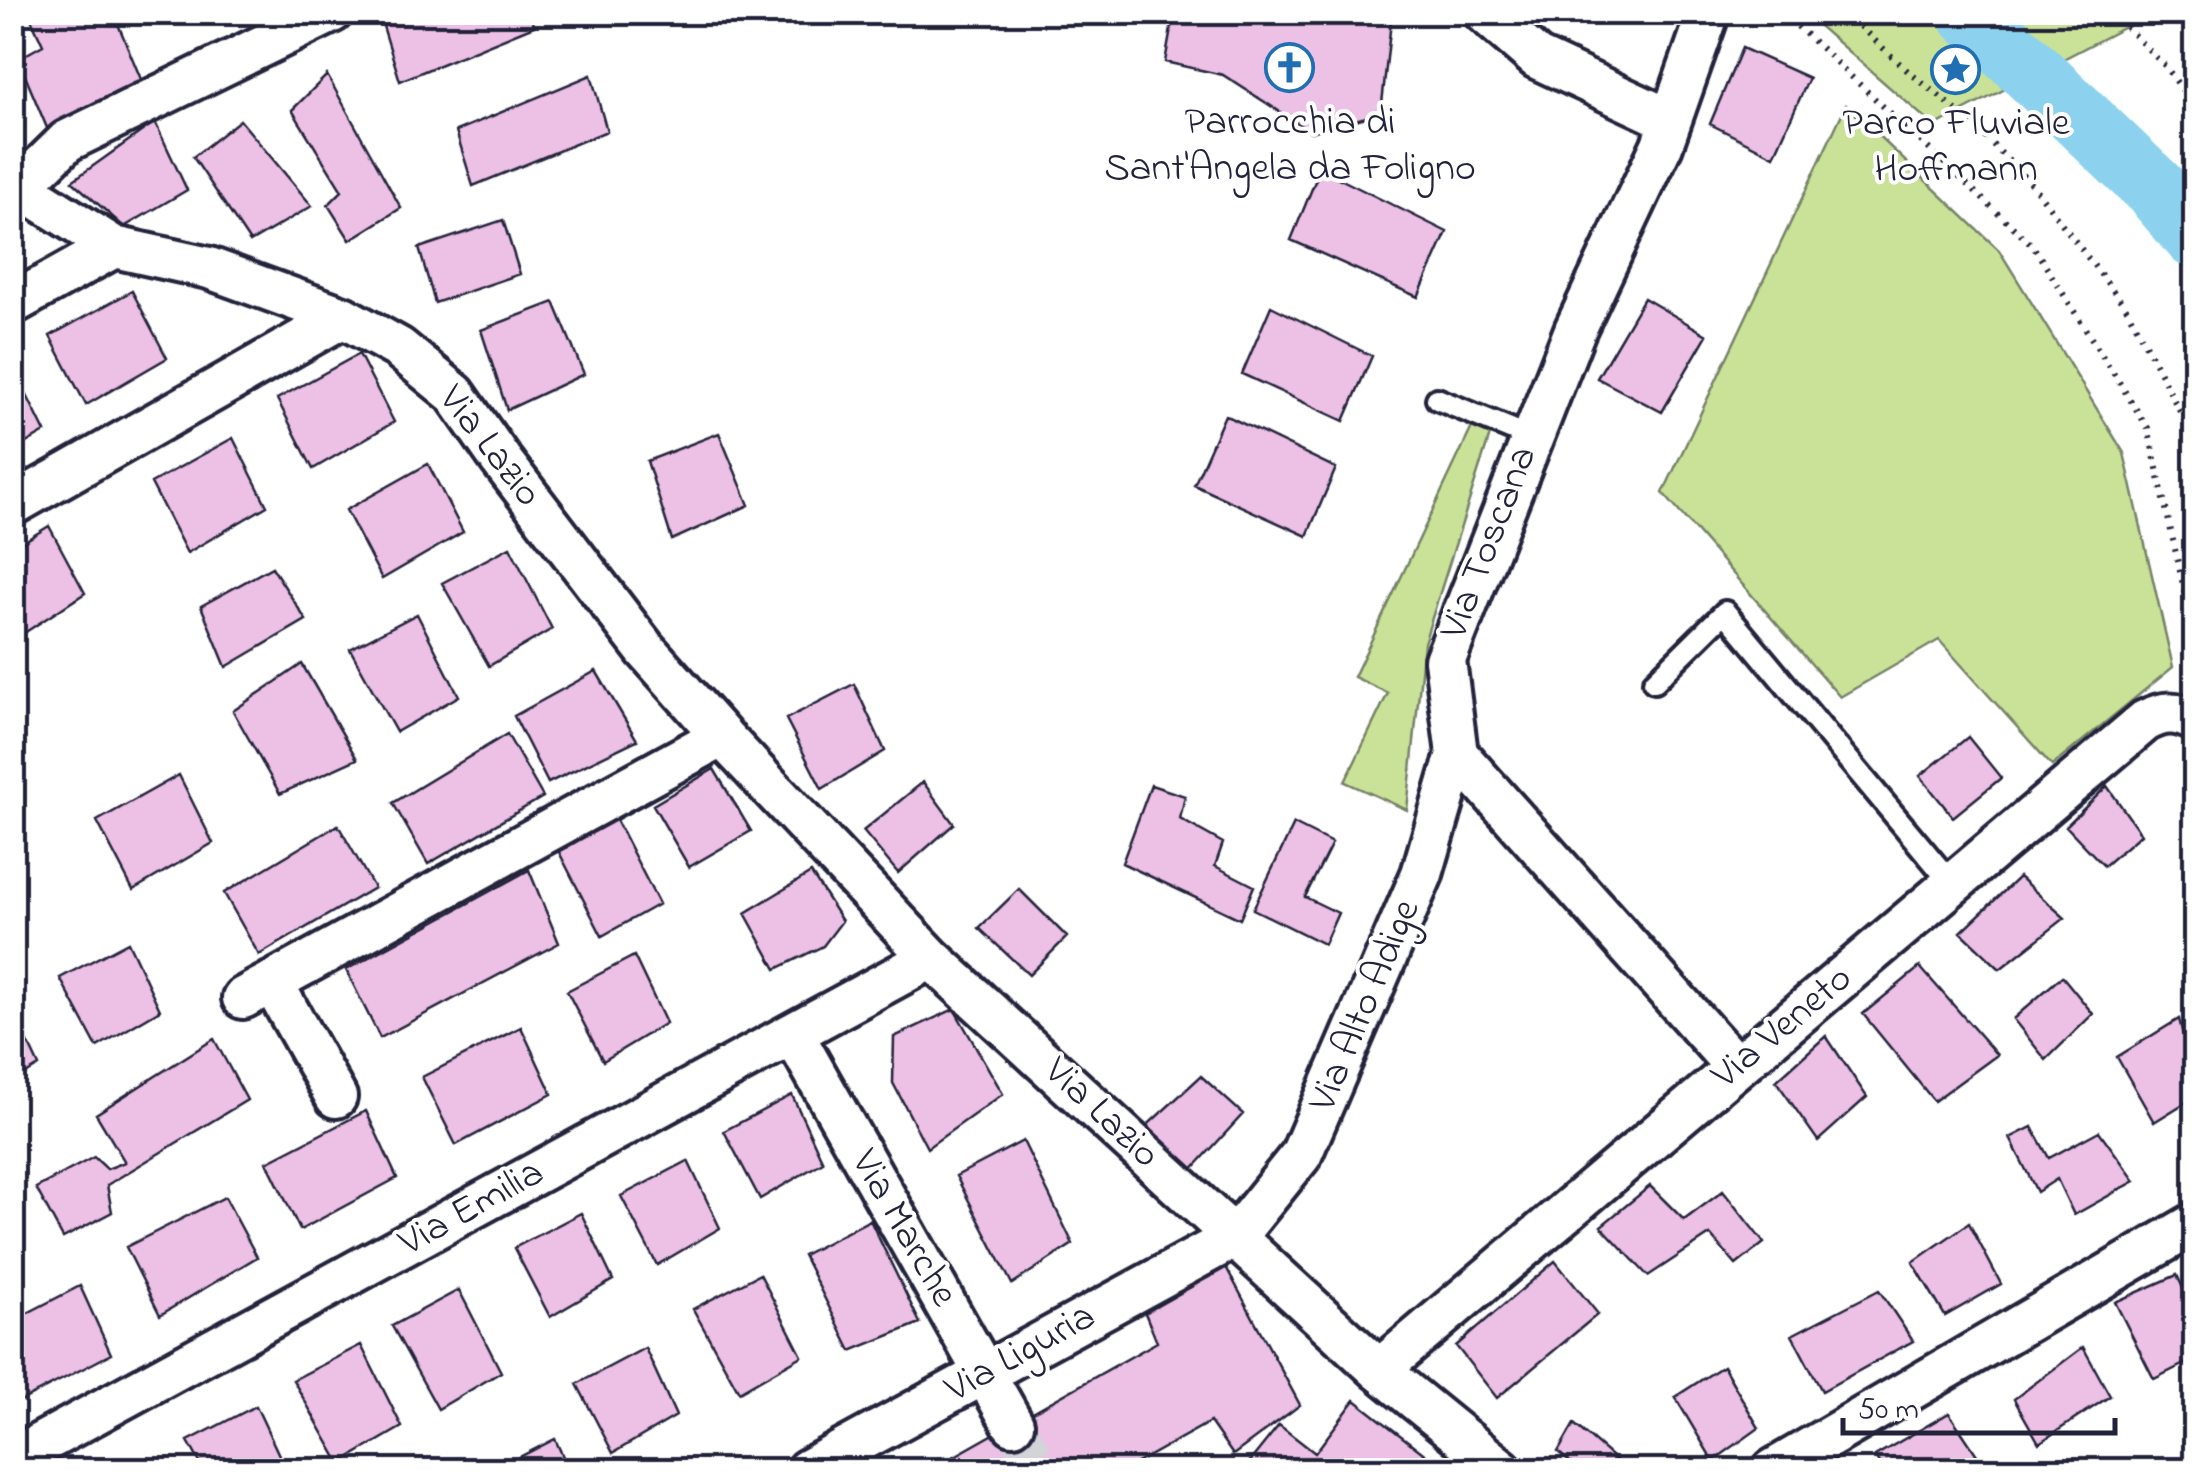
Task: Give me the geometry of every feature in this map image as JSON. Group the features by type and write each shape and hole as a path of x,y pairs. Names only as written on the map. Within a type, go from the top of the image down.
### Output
{"street":[{"name":"Via Lazio","path":"332,12 67,142 16,184 114,248 210,268 344,318 399,348 455,394 645,649 931,958 1379,1370 1502,1470"},
{"path":"1484,12 1537,58 1670,120"},
{"name":"Via Toscana","path":"1458,754 1445,660 1575,330 1662,145 1706,20 1699,12"},
{"path":"12,304 114,248"},
{"path":"12,505 344,318"},
{"name":"Via Veneto","path":"1379,1370 2145,720 2161,712 2181,714 2196,721"},
{"path":"336,1097 257,990 722,736"},
{"path":"1458,754 1736,1067"},
{"name":"Via Alto Adige","path":"1235,1238 1301,1154 1422,874 1458,754"},
{"name":"Via Emilia","path":"12,1459 931,958"},
{"name":"Via Marche","path":"793,1034 1014,1424"},
{"path":"1773,1470 2196,1224"},
{"name":"Via Liguria","path":"807,1470 1235,1238"}],"lane":[{"path":"1437,399 1532,438"},
{"path":"1654,682 1725,612 1952,884"}],"path":[{"path":"1782,12 2033,246 2148,428 2196,642"},
{"path":"1844,12 1971,122 2034,188 2127,309 2196,443"},
{"path":"2112,12 2166,67 2196,109"}],"green space":[{"name":"Parco Fluviale Hoffmann","path":"1805,12 2152,13 1934,126"},
{"path":"1846,105 1999,250 2124,453 2173,667 2052,766 1939,640 1840,697 1663,493"},
{"path":"1473,425 1490,435 1424,643 1407,810 1345,782 1388,693 1354,677"}],"building":[{"path":"28,12 113,12 143,84 47,128 18,59 43,45"},
{"path":"416,12 530,12 534,26 400,81 383,26"},
{"name":"Parrocchia di Sant'Angela da Foligno","path":"1174,12 1392,12 1381,113 1311,132 1223,75 1165,62"},
{"path":"1742,48 1809,78 1774,156 1710,124"},
{"path":"327,75 401,208 350,240 328,205 342,191 292,110"},
{"path":"591,75 607,131 473,186 456,131"},
{"path":"240,120 312,206 250,242 193,157"},
{"path":"155,122 187,190 124,227 72,181"},
{"path":"1320,169 1447,232 1418,297 1291,240"},
{"path":"503,220 520,274 435,303 419,248"},
{"path":"132,291 167,358 86,405 50,336"},
{"path":"1644,298 1707,335 1662,412 1597,378"},
{"path":"554,302 584,374 507,410 481,330"},
{"path":"1271,306 1372,356 1344,421 1242,374"},
{"path":"359,354 394,422 313,469 277,399"},
{"path":"12,365 45,432 12,451"},
{"path":"1225,415 1336,468 1307,536 1194,485"},
{"path":"719,433 749,505 672,540 647,461"},
{"path":"233,438 267,506 187,553 151,483"},
{"path":"428,464 463,532 382,579 346,510"},
{"path":"49,526 85,593 12,641 12,549"},
{"path":"510,547 552,629 489,666 442,583"},
{"path":"272,567 306,620 226,667 201,606"},
{"path":"417,614 459,696 396,732 350,649"},
{"path":"302,664 357,759 280,794 233,711"},
{"path":"596,671 637,740 548,783 514,716"},
{"path":"854,684 885,751 822,789 786,719"},
{"path":"507,734 543,797 428,864 393,803"},
{"path":"1968,737 2001,778 1953,817 1920,776"},
{"path":"714,769 751,831 689,867 653,805"},
{"path":"179,775 213,843 133,890 97,821"},
{"path":"923,782 954,824 898,873 863,831"},
{"path":"1151,785 1185,796 1180,819 1223,843 1215,866 1254,886 1240,919 1122,863"},
{"path":"2107,786 2141,834 2104,866 2066,826"},
{"path":"615,818 659,904 602,936 559,852"},
{"path":"1294,824 1332,843 1305,897 1338,913 1324,944 1253,909"},
{"path":"338,825 374,888 259,955 224,893"},
{"path":"529,870 559,943 380,1038 346,970"},
{"path":"811,873 842,921 823,946 776,969 745,913"},
{"path":"2019,877 2065,918 2000,969 1961,932"},
{"path":"1019,889 1067,937 1029,975 979,928"},
{"path":"128,942 160,1010 97,1047 60,978"},
{"path":"634,956 666,1023 603,1061 567,991"},
{"path":"1920,967 1997,1055 1934,1101 1863,1014"},
{"path":"2062,976 2093,1014 2046,1060 2013,1019"},
{"path":"12,1008 39,1066 12,1082"},
{"path":"954,1009 1003,1094 927,1148 893,1083 894,1037"},
{"path":"2179,1019 2196,1096 2154,1122 2117,1057"},
{"path":"521,1027 552,1094 456,1145 422,1077"},
{"path":"1826,1036 1867,1097 1818,1141 1776,1081"},
{"path":"214,1039 247,1100 107,1185 112,1212 63,1238 36,1188 94,1157 107,1169 125,1162 96,1114"},
{"path":"1201,1076 1243,1114 1187,1175 1141,1131"},
{"path":"792,1095 823,1162 760,1199 724,1131"},
{"path":"366,1111 397,1178 300,1230 267,1162"},
{"path":"2032,1127 2049,1158 2099,1131 2135,1181 2074,1215 2057,1179 2037,1192 2010,1138"},
{"path":"1023,1141 1073,1244 1012,1284 956,1176"},
{"path":"688,1161 720,1228 657,1265 621,1196"},
{"path":"1650,1186 1684,1220 1723,1191 1764,1243 1736,1265 1710,1235 1648,1276 1601,1226"},
{"path":"225,1197 257,1257 160,1315 126,1247"},
{"path":"581,1213 613,1280 550,1317 514,1248"},
{"path":"870,1220 920,1323 851,1351 803,1255"},
{"path":"1969,1223 2001,1284 1945,1316 1913,1262"},
{"path":"1555,1261 1598,1314 1497,1398 1456,1346"},
{"path":"1226,1267 1300,1405 1233,1455 1210,1422 1124,1470 930,1470 1157,1342 1145,1313"},
{"path":"760,1274 802,1356 739,1392 693,1309"},
{"path":"2177,1275 2196,1316 2196,1358 2154,1379 2115,1302"},
{"path":"80,1286 111,1354 15,1404 12,1321"},
{"path":"459,1290 501,1372 438,1409 392,1326"},
{"path":"1879,1290 1913,1341 1822,1391 1792,1335"},
{"path":"361,1345 402,1427 340,1463 293,1380"},
{"path":"2083,1347 2110,1396 2039,1443 2014,1399"},
{"path":"645,1348 676,1416 613,1453 577,1384"},
{"path":"1723,1366 1759,1428 1713,1461 1675,1397"},
{"path":"1355,1400 1427,1456 1416,1470 1243,1470 1279,1425 1315,1453"},
{"path":"256,1406 286,1470 204,1470 188,1441"},
{"path":"1949,1413 1987,1470 1883,1470 1875,1456"},
{"path":"1574,1424 1625,1468 1579,1470 1558,1452"},
{"path":"555,1439 569,1470 494,1470"}],"waterway":[{"path":"1969,12 2155,189 2196,237"}],"tunnel":[{"path":"1013,1424 1040,1470"}],"place":[{"name":"Parrocchia di Sant'Angela da Foligno","path":"1290,68"},
{"name":"Parco Fluviale Hoffmann","path":"1956,69"}]}
